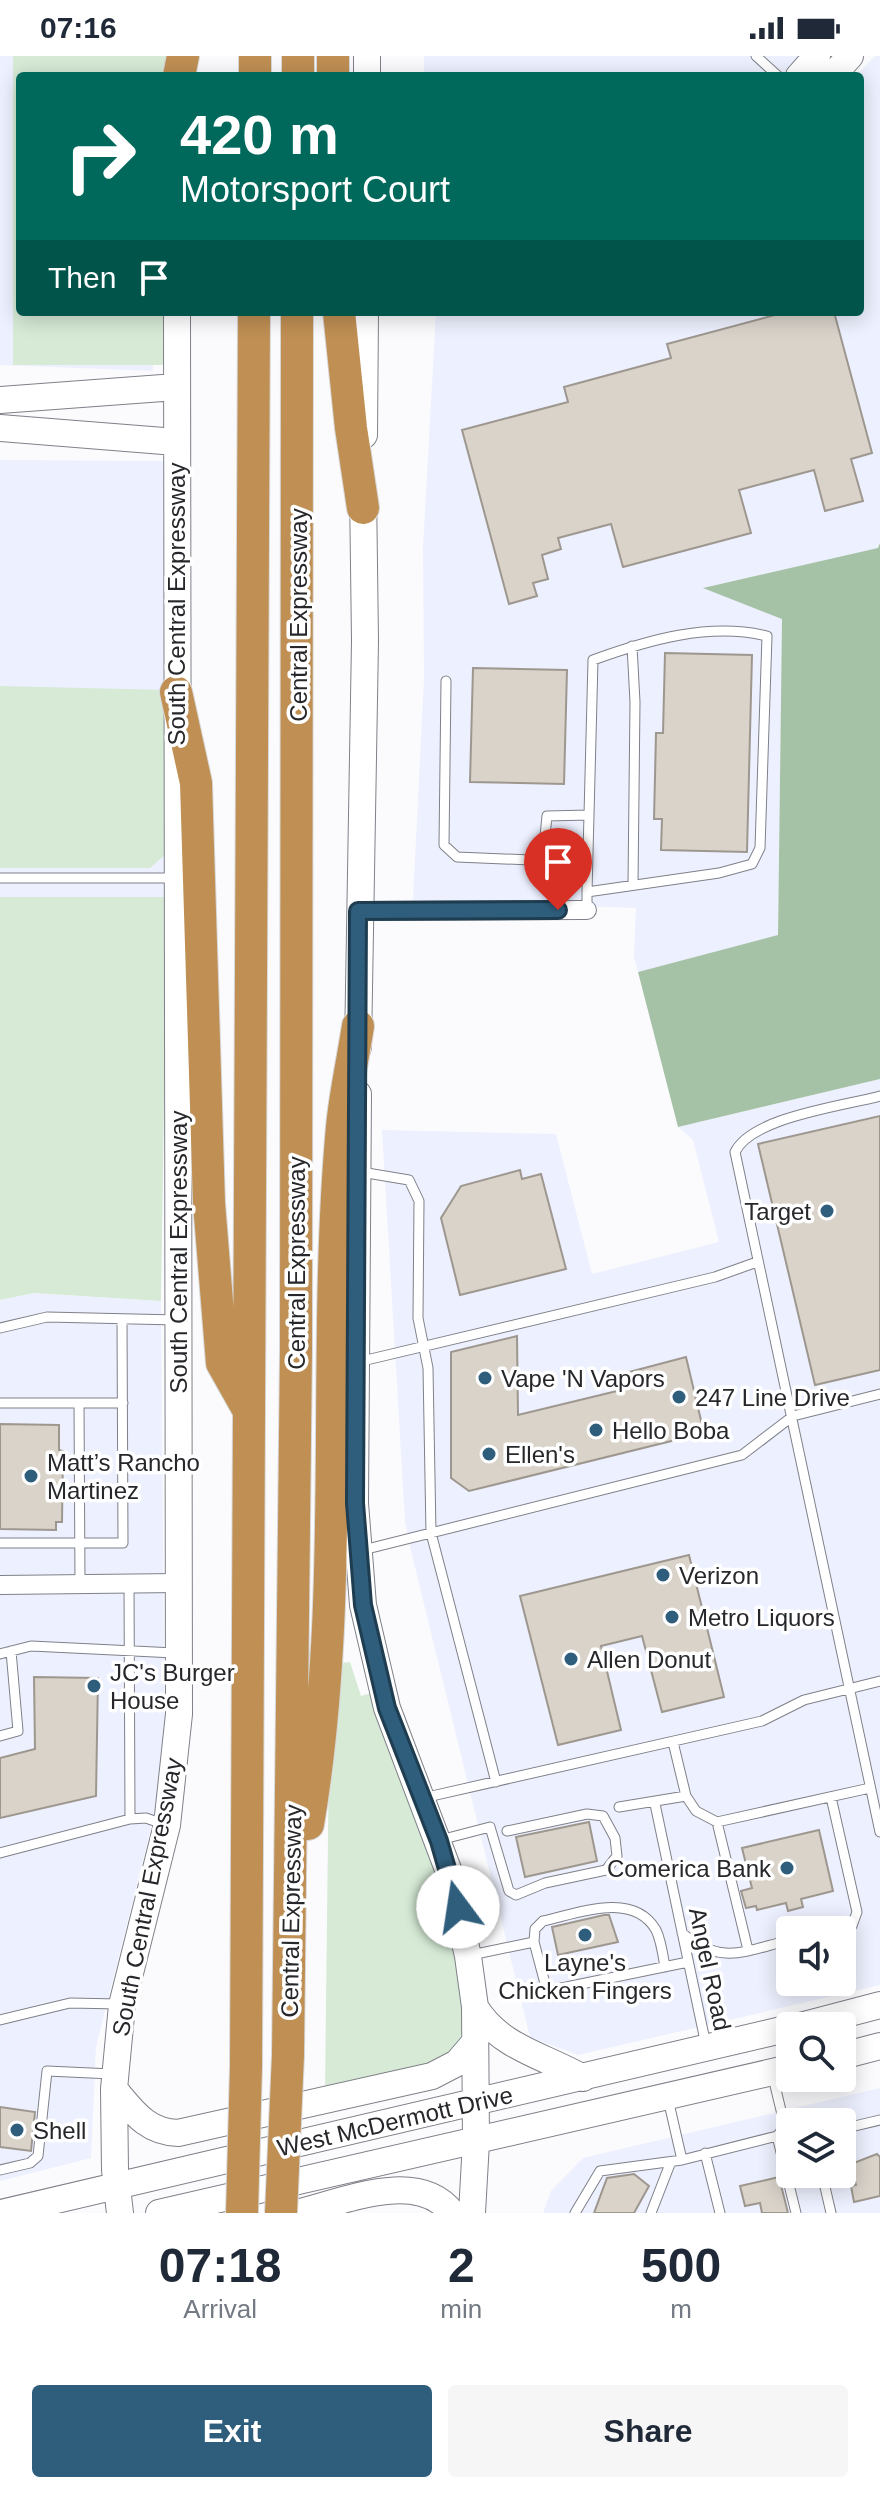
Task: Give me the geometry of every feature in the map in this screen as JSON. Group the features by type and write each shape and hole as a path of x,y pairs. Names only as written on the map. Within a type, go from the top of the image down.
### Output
{"highway":[{"name":"Central Expressway","path":"242,2213 251,1414 254,316"},
{"name":"Central Expressway","path":"281,2213 292,1922 297,316"},
{"path":"339,316 363,508"},
{"path":"176,692 196,783 209,1203 222,1363 251,1414"},
{"path":"292,1922 316,1778 331,1514 342,1126 358,1026"}],"main road":[{"path":"803,72 817,56"},
{"path":"836,72 850,56"},
{"name":"South Central Expressway","path":"120,2213 114,2081 122,2005 167,1825 177,1753 177,316"},
{"path":"365,316 365,641 358,911 358,1551 363,1605 387,1708 439,1841 468,1956 475,2007 476,2142 472,2213"},
{"path":"0,400 176,387"},
{"path":"86,393 87,435"},
{"path":"0,428 176,442"},
{"path":"853,2012 880,2005"},
{"path":"475,2007 486,2025 516,2048 550,2059 583,2078"},
{"name":"West McDermott Drive","path":"1,2213 776,2032"},
{"path":"114,2081 143,2123 162,2132 178,2133 432,2076 457,2063 475,2042"},
{"path":"856,2052 880,2046"},
{"name":"West McDermott Drive","path":"159,2213 776,2071"},
{"path":"296,2213 401,2189 435,2195 452,2213"}],"street":[{"path":"358,911 587,901"},
{"path":"0,1585 178,1583"}],"lane":[{"path":"756,56 774,72"},
{"path":"705,631 767,636 760,848 752,864 719,873 633,884 587,901 589,815 593,660 632,646 705,631"},
{"path":"632,646 633,884"},
{"path":"446,681 444,845 449,853 457,857 531,860 543,856 547,847 547,816 589,815"},
{"path":"0,878 177,878"},
{"path":"880,1096 771,1124 740,1141 735,1152 880,1832"},
{"path":"358,1172 400,1176 415,1190 419,1201 418,1318 428,1368 431,1533 496,1782"},
{"path":"357,1362 715,1277 757,1262"},
{"path":"0,1328 47,1317 177,1320"},
{"path":"0,1543 123,1543 122,1319"},
{"path":"358,1551 742,1455 793,1416 880,1394"},
{"path":"0,1403 123,1403"},
{"path":"79,1403 80,1584"},
{"path":"129,1583 130,1819"},
{"path":"0,1654 31,1646 178,1654"},
{"path":"0,1736 18,1731 11,1651"},
{"path":"422,1798 762,1721 804,1700 880,1681"},
{"path":"673,1742 686,1796 696,1811 717,1822 870,1788"},
{"path":"619,1807 655,1804 686,1796"},
{"path":"831,1797 856,1916"},
{"name":"Angel Road","path":"655,1804 706,2049"},
{"path":"439,1841 490,1827 504,1880 509,1891 516,1895 545,1883 606,1870 617,1856 615,1838 603,1816 587,1814 507,1831"},
{"path":"0,1853 130,1819 146,1818 167,1825"},
{"path":"717,1822 748,1950"},
{"path":"665,1967 656,1931 649,1921 621,1906 543,1921 535,1929 534,1942 547,1991 665,1967 688,1962"},
{"path":"682,1933 713,1953 726,1955 776,1943"},
{"path":"468,1956 534,1942"},
{"path":"0,2020 70,2003 122,2005"},
{"path":"0,2170 30,2163 38,2156 47,2071 114,2081"},
{"path":"668,2097 682,2160"},
{"path":"856,2126 880,2120"},
{"path":"575,2213 600,2171 670,2164 776,2136"},
{"path":"705,2153 720,2213"},
{"path":"651,2213 670,2164"},
{"path":"790,2188 796,2213"},
{"path":"825,2188 831,2213"}],"shaded area":[{"path":"0,56 146,56 45,72 16,72 16,316 151,316 153,371 0,365"},
{"path":"424,56 800,56 786,72 424,72"},
{"path":"875,56 880,56 880,543 878,548 782,619 778,936 638,972 634,957 636,908 413,900 424,679 423,547 436,316 864,316 864,72 860,72"},
{"path":"0,460 164,461 167,897 0,897"},
{"path":"880,1079 880,1985 856,1991 856,1916 776,1916 776,1996 833,1996 578,2055 530,2037 411,1551 405,1521 382,1130 556,1134 592,1274 719,1242 693,1140 678,1127"},
{"path":"34,1293 161,1301 165,1772 96,2047 91,2158 0,2181 0,1300"},
{"path":"880,2088 880,2213 543,2213 551,2191 583,2158 776,2113 776,2188 856,2188 856,2108 795,2108"}],"green space":[{"path":"13,56 169,56 169,72 16,72 16,316 168,316 165,365 13,365"},
{"path":"880,543 880,1079 678,1127 638,972 778,935 782,619 703,588 878,548"},
{"path":"0,686 168,690 167,853 150,868 0,868"},
{"path":"0,897 167,897 161,1301 34,1293 0,1300"},
{"path":"350,1662 361,1696 372,1693 439,1879 454,1934 462,1985 462,2029 451,2060 325,2091 330,1664"}],"building":[{"path":"771,316 835,316 872,453 851,459 863,501 825,511 814,470 739,490 751,533 623,567 611,524 558,538 561,549 542,555 548,579 533,583 537,596 509,604 462,430 568,402 564,387 671,358 667,344"},
{"path":"665,653 752,655 747,852 661,850 662,819 654,819 656,733 663,733"},
{"path":"473,668 567,670 564,784 470,782"},
{"name":"Target","path":"880,1116 880,1370 815,1385 758,1144"},
{"path":"520,1170 522,1179 541,1174 566,1269 460,1295 441,1218 461,1186"},
{"path":"517,1336 518,1415 617,1391 614,1376 686,1357 704,1433 469,1491 451,1478 451,1352"},
{"name":"Matt’s Rancho Martinez","path":"0,1424 59,1425 59,1450 63,1451 62,1522 56,1522 56,1530 0,1529"},
{"path":"689,1555 724,1697 662,1712 642,1636 601,1646 621,1730 558,1745 520,1596"},
{"path":"34,1677 98,1678 96,1796 0,1818 0,1758 35,1749"},
{"path":"589,1822 597,1861 525,1877 516,1837"},
{"name":"Comerica Bank","path":"819,1830 833,1891 801,1899 803,1907 788,1911 786,1903 757,1910 756,1906 746,1908 741,1891 752,1888 742,1848"},
{"name":"Layne's Chicken Fingers","path":"609,1915 618,1942 558,1955 552,1927"},
{"name":"Shell","path":"0,2107 35,2112 31,2151 0,2147"},
{"path":"877,2154 880,2157 880,2196 854,2202 851,2188 856,2188 856,2162"},
{"path":"634,2174 649,2186 634,2213 594,2213 607,2178"},
{"path":"776,2178 776,2188 782,2188 788,2213 762,2213 760,2203 745,2206 740,2186"}],"place":[{"name":"Target","path":"827,1211"},
{"name":"Vape 'N Vapors","path":"485,1378"},
{"name":"247 Line Drive","path":"679,1397"},
{"name":"Hello Boba","path":"596,1430"},
{"name":"Ellen's","path":"489,1454"},
{"name":"Matt’s Rancho Martinez","path":"31,1476"},
{"name":"Verizon","path":"663,1575"},
{"name":"Metro Liquors","path":"672,1617"},
{"name":"Allen Donut","path":"571,1659"},
{"name":"JC's Burger House","path":"94,1686"},
{"name":"Comerica Bank","path":"787,1868"},
{"name":"Layne's Chicken Fingers","path":"585,1935"},
{"name":"Shell","path":"17,2130"}],"route":[{"path":"458,1907 439,1841 387,1708 363,1605 355,1503 358,911 558,910"}]}
